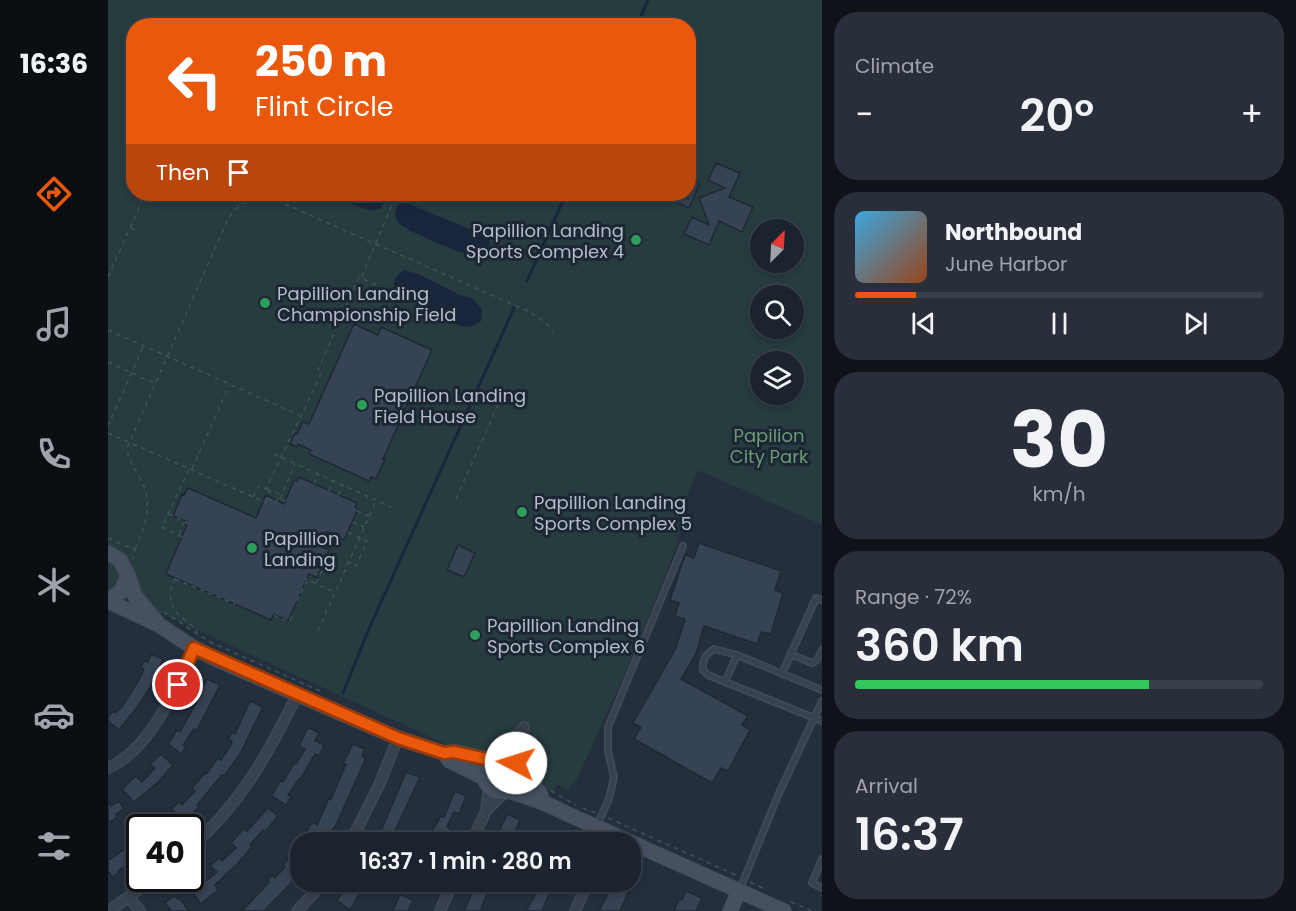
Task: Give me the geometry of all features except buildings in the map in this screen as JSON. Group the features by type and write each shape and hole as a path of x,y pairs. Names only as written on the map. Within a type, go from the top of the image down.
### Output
{"street":[{"path":"108,553 120,560 131,572 135,596 194,648 398,738 444,753 509,758 523,769 538,792 599,821 605,832"},
{"path":"108,600 121,592 131,572"},
{"path":"108,600 162,619"},
{"path":"108,768 116,765 134,750 149,732 164,710 194,648"},
{"path":"204,834 232,806 252,781 297,695"},
{"path":"476,832 486,811 518,784 523,769 521,746 524,727 485,769 486,811"},
{"path":"356,832 379,785 398,738"},
{"path":"444,753 450,761 487,782 495,791 507,792 532,800 545,795"},
{"path":"641,850 741,885 788,906"},
{"path":"730,911 741,885"},
{"path":"109,911 136,892"},
{"path":"297,911 315,892"},
{"path":"440,911 449,892"},
{"path":"575,911 584,892"},
{"path":"129,897 140,911"}],"lane":[{"path":"599,821 609,799 614,777 608,751 608,727 683,546"},
{"path":"782,674 816,598 822,600"},
{"path":"822,690 737,655 714,649 706,653 702,662 703,670 708,675 822,721"},
{"path":"790,654 812,663 817,660 822,651"},
{"path":"725,682 737,655"},
{"path":"741,885 779,793 822,701"},
{"path":"822,859 812,883 822,888"}],"path":[{"path":"108,277 142,201"},
{"path":"131,572 135,550 146,523 148,501 146,489 128,454 129,442 227,221 233,211 248,201"},
{"path":"278,201 531,312 545,322 553,332"},
{"path":"266,489 322,372 318,370 359,277 361,278 392,201"},
{"path":"130,227 138,231"},
{"path":"361,278 376,285"},
{"path":"108,330 300,415"},
{"path":"108,426 144,346"},
{"path":"108,362 155,383"},
{"path":"182,537 162,527 229,384"},
{"path":"456,499 505,389 511,387"},
{"path":"108,433 266,503 270,491"},
{"path":"274,454 391,507"},
{"path":"267,498 276,502 295,464"},
{"path":"314,484 318,474"},
{"path":"329,491 333,481"},
{"path":"338,495 343,485"},
{"path":"253,497 260,486 285,501"},
{"path":"318,631 376,501"},
{"path":"357,511 369,516"},
{"path":"168,514 192,525"},
{"path":"178,535 184,521"},
{"path":"352,522 364,527"},
{"path":"348,532 367,541 356,566 349,562"},
{"path":"108,538 135,550"},
{"path":"316,584 330,553"},
{"path":"196,633 196,628 180,617 170,603 170,590 175,578 235,604"},
{"path":"303,578 335,593"},
{"path":"297,601 308,580"},
{"path":"274,615 289,622 293,614"},
{"path":"162,619 322,692"},
{"path":"521,746 528,748 528,763 523,769"},
{"path":"545,795 579,806 599,821 741,885 770,892"},
{"path":"788,906 812,911"}],"green space":[{"name":"Papillion Landing","path":"108,0 822,0 822,525 698,470 683,506 682,523 676,548 629,664 577,779 568,790 558,784 554,793 512,774 509,781 499,782 493,774 496,767 108,589"}],"water":[{"path":"347,201 383,201 379,209 372,210"},
{"path":"407,203 486,236 490,242 488,251 484,255 474,256 407,229 399,223 395,213 399,204"},
{"path":"405,270 460,295 472,298 482,309 481,321 467,327 459,325 422,304 399,300 394,283 397,276"}],"waterway":[{"path":"640,18 648,0"},
{"path":"527,281 563,201"},
{"path":"343,693 368,631 514,308"}],"place":[{"name":"Papillion Landing Sports Complex 4","path":"636,240"},
{"name":"Papillion Landing Championship Field","path":"265,303"},
{"name":"Papillion Landing Field House","path":"362,405"},
{"name":"Papillion Landing Sports Complex 5","path":"522,512"},
{"name":"Papillion Landing","path":"252,548"},
{"name":"Papillion Landing Sports Complex 6","path":"475,635"}],"route":[{"path":"178,685 194,648 398,738 444,753 454,752 490,760 505,756 516,763"}],"park label":[{"name":"Papilion City Park","path":"769,445"}]}
